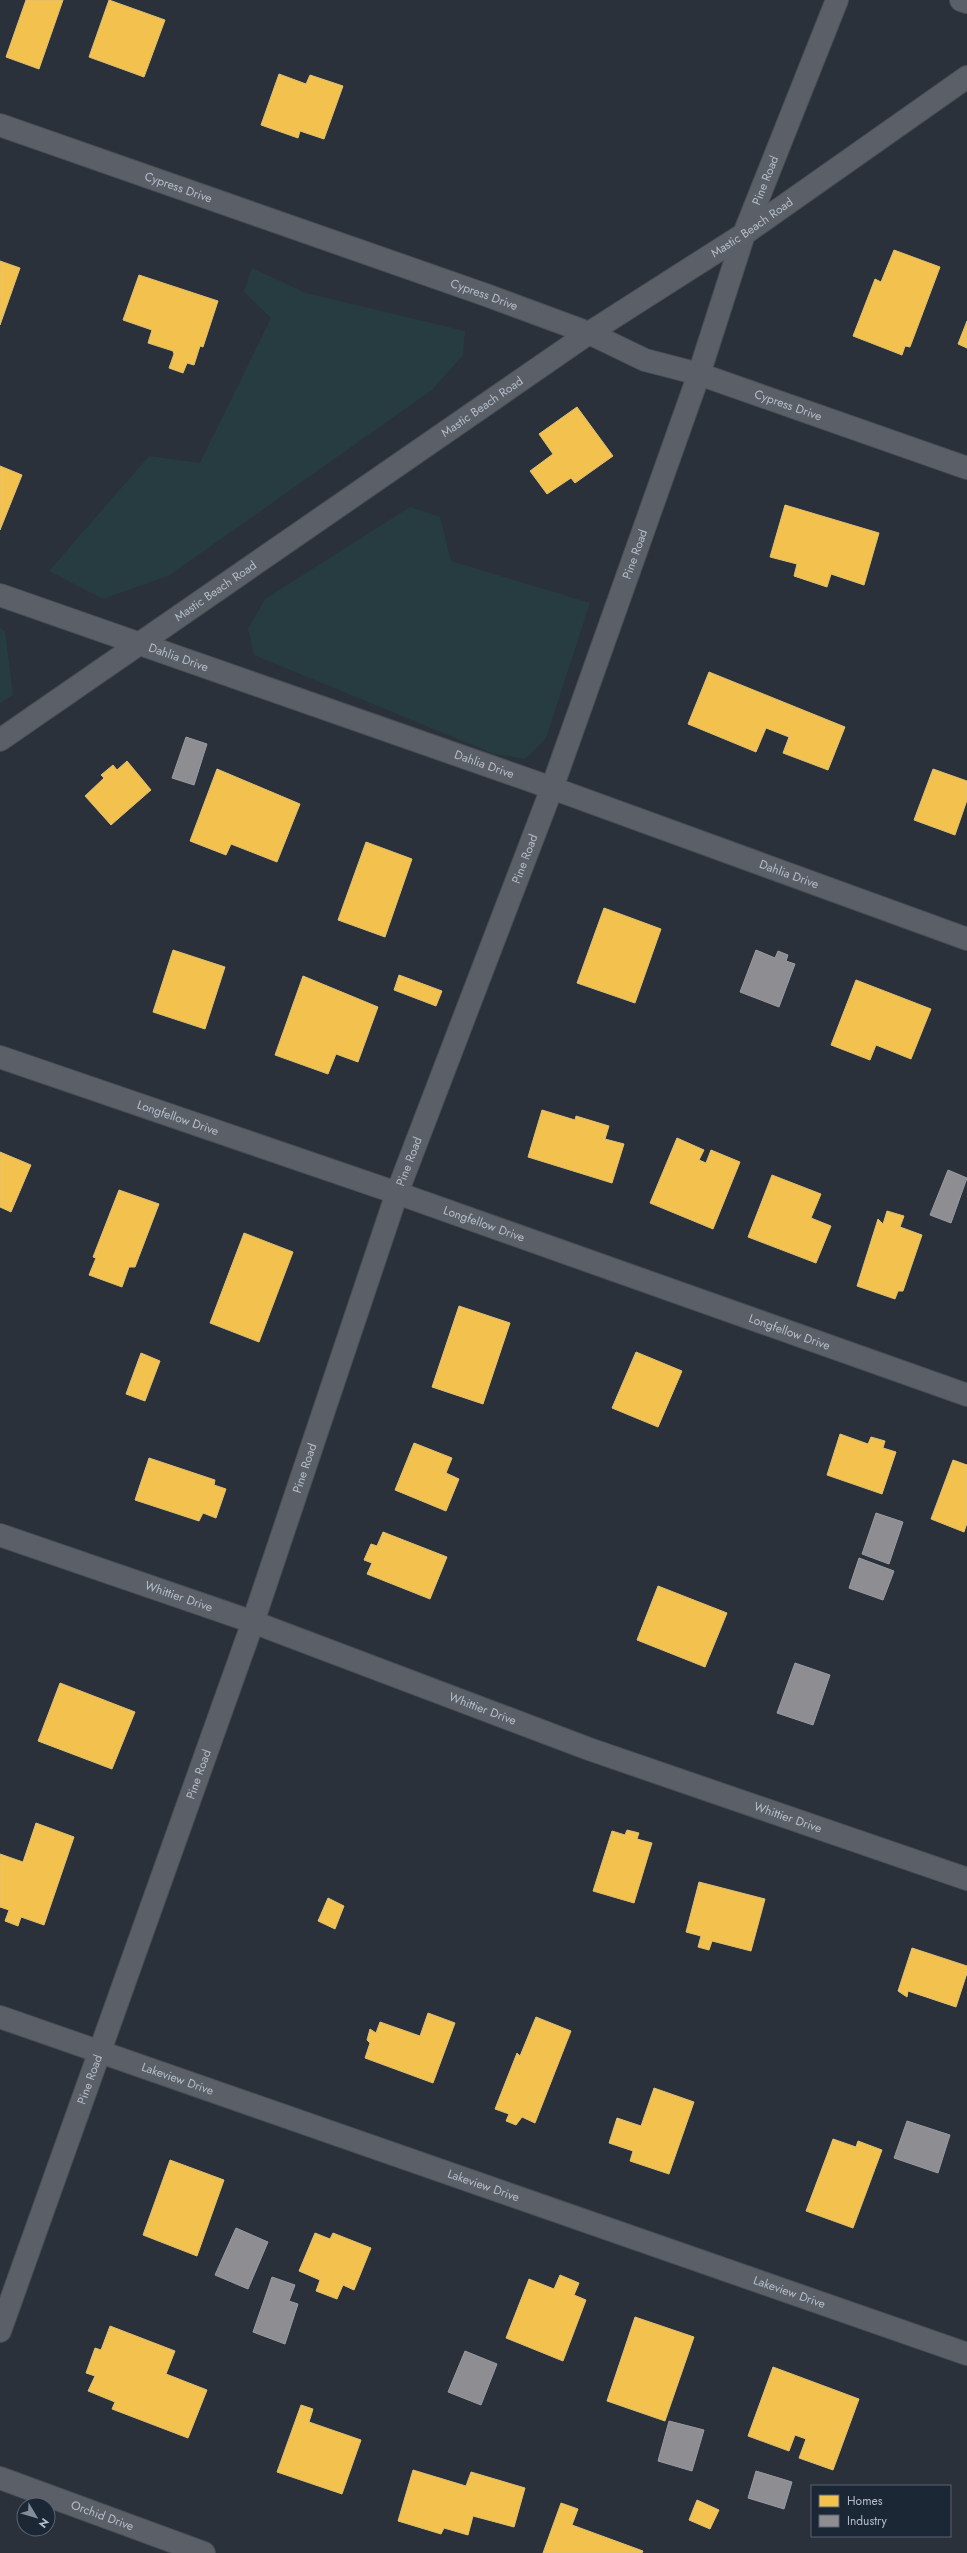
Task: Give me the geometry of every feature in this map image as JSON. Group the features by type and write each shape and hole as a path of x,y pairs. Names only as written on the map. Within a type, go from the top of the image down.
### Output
{"street":[{"name":"Pine Road","path":"0,2331 252,1622 397,1193 552,788 699,374 744,234 837,0"},
{"path":"961,0 967,2"},
{"name":"Mastic Beach Road","path":"0,740 589,333 744,234 967,77"},
{"name":"Cypress Drive","path":"0,124 589,333 645,360 699,374 967,468"},
{"name":"Dahlia Drive","path":"0,595 552,788 967,939"},
{"name":"Longfellow Drive","path":"0,1057 397,1193 967,1395"},
{"name":"Whittier Drive","path":"0,1535 252,1622 589,1749 967,1879"},
{"name":"Lakeview Drive","path":"0,2017 967,2354"},
{"name":"Orchid Drive","path":"0,2478 204,2553"}],"green space":[{"path":"252,268 306,293 465,331 463,355 432,390 170,575 103,599 49,571 149,456 200,463 271,318 244,292"},
{"path":"410,507 440,517 451,561 590,603 546,738 525,759 494,754 254,655 248,629 265,599"},
{"path":"0,628 5,631 13,695 0,703"}],"building: Homes":[{"path":"26,0 63,0 39,69 6,57"},
{"path":"109,0 165,20 144,77 89,57"},
{"path":"279,74 306,84 310,75 343,86 324,139 300,131 298,138 261,125"},
{"path":"894,250 940,267 910,347 905,346 902,355 853,336 875,279 881,282"},
{"path":"0,261 20,268 0,325"},
{"path":"139,275 218,301 203,347 200,346 194,365 187,363 183,373 169,368 174,354 173,351 148,343 152,330 123,320"},
{"path":"967,321 967,348 958,344"},
{"path":"577,407 613,456 575,483 571,478 547,494 530,471 553,454 539,434"},
{"path":"0,466 22,475 0,530"},
{"path":"785,505 879,533 864,585 831,574 827,587 794,576 797,564 770,557"},
{"path":"709,672 845,727 828,770 783,753 789,737 766,728 756,752 688,724"},
{"path":"127,761 151,790 111,825 85,796 104,778 101,775 113,765 117,770"},
{"path":"217,769 300,804 277,862 231,844 226,855 190,841"},
{"path":"933,769 967,781 967,800 955,835 914,820"},
{"path":"366,842 412,859 385,937 338,920"},
{"path":"604,908 661,929 635,1003 577,983"},
{"path":"173,950 225,967 205,1029 153,1012"},
{"path":"399,975 442,991 436,1006 394,990"},
{"path":"303,976 378,1007 358,1062 336,1054 328,1074 275,1055"},
{"path":"856,980 931,1009 911,1059 876,1045 870,1060 831,1045"},
{"path":"542,1110 575,1120 576,1116 609,1126 605,1139 624,1144 612,1183 528,1157"},
{"path":"677,1138 704,1150 699,1160 706,1163 711,1150 740,1162 713,1229 650,1203"},
{"path":"0,1152 31,1165 11,1212 0,1207"},
{"path":"772,1175 821,1194 811,1218 831,1226 816,1263 748,1237"},
{"path":"119,1190 159,1204 135,1267 129,1267 122,1287 89,1275 96,1258 93,1257"},
{"path":"887,1211 904,1216 900,1227 922,1235 903,1291 898,1291 895,1299 857,1286 878,1219 883,1224"},
{"path":"244,1233 293,1252 259,1342 210,1323"},
{"path":"459,1306 510,1323 483,1404 432,1387"},
{"path":"636,1352 682,1371 658,1427 612,1408"},
{"path":"141,1353 160,1361 145,1401 126,1394"},
{"path":"840,1434 868,1444 871,1437 885,1441 883,1448 896,1452 882,1494 827,1475"},
{"path":"414,1443 452,1458 446,1473 459,1479 446,1511 395,1490"},
{"path":"149,1458 215,1480 214,1485 226,1489 216,1518 203,1513 199,1521 135,1500"},
{"path":"953,1460 967,1465 967,1523 964,1532 931,1519"},
{"path":"383,1532 447,1557 430,1599 367,1574 372,1563 364,1560 371,1544 377,1546"},
{"path":"658,1586 727,1613 705,1667 637,1640"},
{"path":"60,1683 135,1712 112,1769 38,1741"},
{"path":"36,1823 74,1837 44,1925 21,1917 18,1926 5,1921 9,1910 0,1907 0,1854 23,1862"},
{"path":"627,1830 639,1833 637,1839 652,1843 634,1903 593,1891 612,1831 625,1835"},
{"path":"699,1882 765,1899 751,1951 712,1941 709,1950 698,1947 701,1936 686,1932"},
{"path":"328,1898 344,1906 335,1929 318,1921"},
{"path":"912,1948 967,1966 967,1973 956,2007 908,1991 907,1997 898,1991"},
{"path":"428,2013 455,2023 433,2083 365,2058 370,2043 367,2040 370,2029 376,2033 380,2022 420,2036"},
{"path":"536,2017 571,2031 535,2123 522,2117 516,2125 506,2121 509,2114 495,2109 517,2053 520,2056"},
{"path":"654,2088 694,2102 669,2174 630,2161 633,2151 609,2143 617,2118 641,2126"},
{"path":"833,2139 856,2147 858,2141 882,2150 853,2228 806,2211"},
{"path":"170,2160 224,2180 197,2256 143,2235"},
{"path":"315,2233 330,2239 333,2233 371,2248 354,2290 343,2285 337,2299 316,2291 320,2280 299,2271"},
{"path":"560,2275 579,2283 574,2295 586,2300 563,2361 506,2338 529,2279 554,2289"},
{"path":"635,2317 694,2337 665,2421 607,2401"},
{"path":"110,2326 175,2351 166,2374 207,2390 188,2438 112,2409 115,2402 88,2391 95,2376 86,2373 95,2348 101,2350"},
{"path":"773,2367 859,2399 833,2470 799,2458 806,2439 795,2435 789,2451 748,2436"},
{"path":"301,2405 313,2409 309,2422 361,2440 342,2494 277,2472"},
{"path":"413,2470 466,2486 471,2472 525,2488 514,2527 473,2516 468,2535 444,2528 441,2534 398,2521"},
{"path":"697,2500 719,2510 710,2529 689,2520"},
{"path":"561,2503 578,2509 572,2525 643,2551 642,2553 543,2553"}],"building: Industry":[{"path":"186,737 207,744 194,785 172,778"},
{"path":"756,950 775,958 778,951 788,955 786,961 795,964 779,1007 740,992"},
{"path":"948,1170 967,1178 951,1223 930,1215"},
{"path":"876,1513 903,1522 889,1564 862,1554"},
{"path":"859,1558 894,1571 883,1600 849,1588"},
{"path":"795,1663 830,1675 813,1725 777,1713"},
{"path":"907,2121 950,2135 938,2173 894,2158"},
{"path":"236,2228 268,2242 248,2289 215,2275"},
{"path":"272,2277 295,2285 289,2301 298,2304 285,2344 253,2332"},
{"path":"465,2351 497,2364 481,2405 448,2392"},
{"path":"669,2421 704,2430 692,2471 658,2461"},
{"path":"756,2471 792,2482 784,2509 748,2498"}]}
